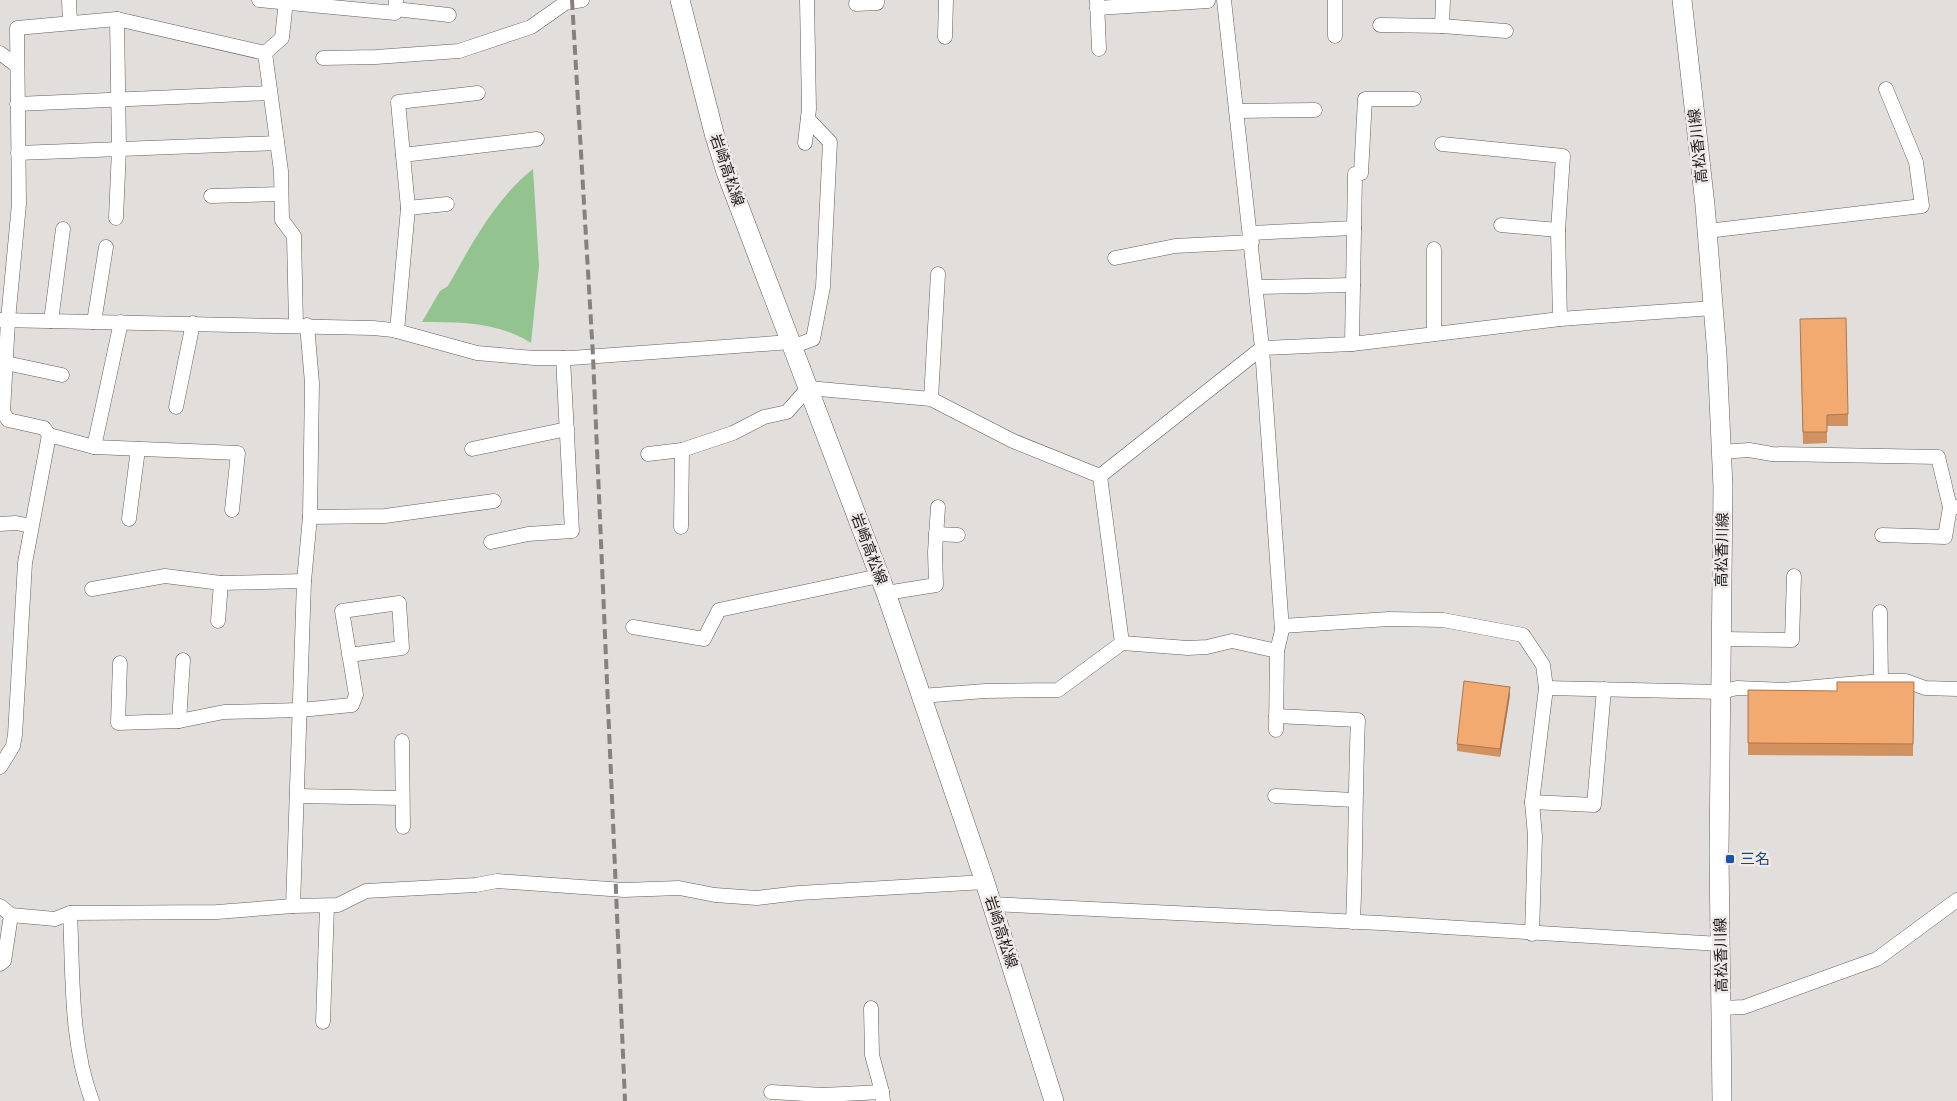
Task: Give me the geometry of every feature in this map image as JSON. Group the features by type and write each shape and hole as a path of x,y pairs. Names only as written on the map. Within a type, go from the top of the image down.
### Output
{"main road":[{"name":"岩崎高松線","path":"680,0 718,149 883,584 992,904 1054,1101"},
{"name":"高松香川線","path":"1682,0 1707,231 1721,452 1720,944 1723,1101"}],"street":[{"path":"69,0 70,23"},
{"path":"259,0 395,13 395,5 449,15"},
{"path":"323,58 376,57 459,51 532,27 564,3 582,0"},
{"path":"805,143 808,119 807,0"},
{"path":"856,4 877,3 877,0"},
{"path":"945,37 946,0"},
{"path":"1224,0 1262,348 1282,626 1277,651 1276,723 1358,720 1354,800 1357,844 1352,922"},
{"path":"1335,0 1335,36"},
{"path":"1442,26 1443,0"},
{"path":"1099,49 1097,4 1208,1"},
{"path":"264,53 282,38 285,2"},
{"path":"116,218 119,149 117,19"},
{"path":"0,766 13,746 15,735 25,563 48,435 44,428 4,420 3,412 6,363 4,320 19,204 16,65 18,28 117,19 264,53"},
{"path":"1380,25 1442,26 1506,31"},
{"path":"0,53 16,65"},
{"path":"264,53 277,143 282,194 282,220 294,236 302,325 312,383 310,516 304,581 294,906"},
{"path":"1707,231 1922,206 1916,162 1886,89"},
{"path":"17,104 270,93"},
{"path":"397,331 408,208 398,102 478,93"},
{"path":"1352,344 1355,174 1361,173 1365,99 1414,99"},
{"path":"1236,112 1314,110"},
{"path":"4,320 373,328 397,331 477,352 534,358 792,345 812,339 824,287 830,142 808,119"},
{"path":"403,155 537,140"},
{"path":"18,153 277,143"},
{"path":"1442,144 1563,156 1558,230 1560,318"},
{"path":"211,196 282,194"},
{"path":"408,208 447,204"},
{"path":"1501,225 1558,230"},
{"path":"51,321 63,228"},
{"path":"1115,258 1175,246 1354,228"},
{"path":"94,322 106,247"},
{"path":"1434,249 1434,334"},
{"path":"932,399 938,274"},
{"path":"1256,287 1353,285"},
{"path":"1100,476 1262,348 1352,344 1560,318 1713,308"},
{"path":"94,447 121,322"},
{"path":"176,407 194,323"},
{"path":"491,542 528,534 572,532 563,358"},
{"path":"6,363 62,375"},
{"path":"648,454 682,450 733,433 764,417 787,412 808,388 932,399 1013,441 1100,476"},
{"path":"472,448 567,429"},
{"path":"48,435 94,447 238,453 232,510"},
{"path":"129,519 138,449"},
{"path":"681,527 682,450"},
{"path":"1721,452 1749,450 1772,454 1938,457 1954,507 1945,537 1882,535"},
{"path":"1100,476 1122,643"},
{"path":"310,516 385,516 494,501"},
{"path":"633,628 704,639 719,610 883,584 936,584 938,507"},
{"path":"0,524 16,523 31,526"},
{"path":"936,534 958,535"},
{"path":"92,589 165,576 221,583 304,581"},
{"path":"1722,639 1792,640 1794,576"},
{"path":"218,621 221,583"},
{"path":"120,663 118,723 179,721 224,712 300,710 352,705 356,694 349,655 342,611 399,603 402,648 349,655"},
{"path":"1880,612 1881,681"},
{"path":"1282,626 1390,619 1444,620 1523,635 1543,665 1546,688 1532,802 1536,836 1532,934"},
{"path":"921,696 1058,690 1122,643 1188,648 1207,647 1232,641 1277,651"},
{"path":"179,721 183,660"},
{"path":"1546,688 1721,692 1737,688 1783,690 1881,681 1906,681 1925,688 1957,689"},
{"path":"1532,802 1594,805 1604,689"},
{"path":"402,741 403,827"},
{"path":"297,796 402,798"},
{"path":"1274,796 1354,800"},
{"path":"0,964 4,961 5,911 54,918 70,913 217,912 294,906 327,906 338,905 366,891 476,885 497,881 624,890 678,888 715,895 757,898 808,892 984,882"},
{"path":"1722,1008 1744,1007 1877,959 1957,900"},
{"path":"992,904 1352,922 1720,944"},
{"path":"323,1022 327,906"},
{"path":"70,913 76,1031 86,1083 92,1101"},
{"path":"771,1092 882,1096 872,1055 870,1008"}],"green space":[{"path":"533,169 539,266 531,343 518,336 492,327 451,322 422,322 440,291 448,286 485,223 507,194"}],"building":[{"path":"1846,318 1848,414 1827,415 1827,432 1803,432 1800,319"},
{"path":"1464,681 1510,687 1500,749 1457,744"},
{"path":"1837,682 1914,682 1913,744 1748,743 1748,690 1837,691"}],"railway":[{"path":"572,0 593,356 625,1101"}],"place":[{"name":"三名","path":"1730,859"}]}
